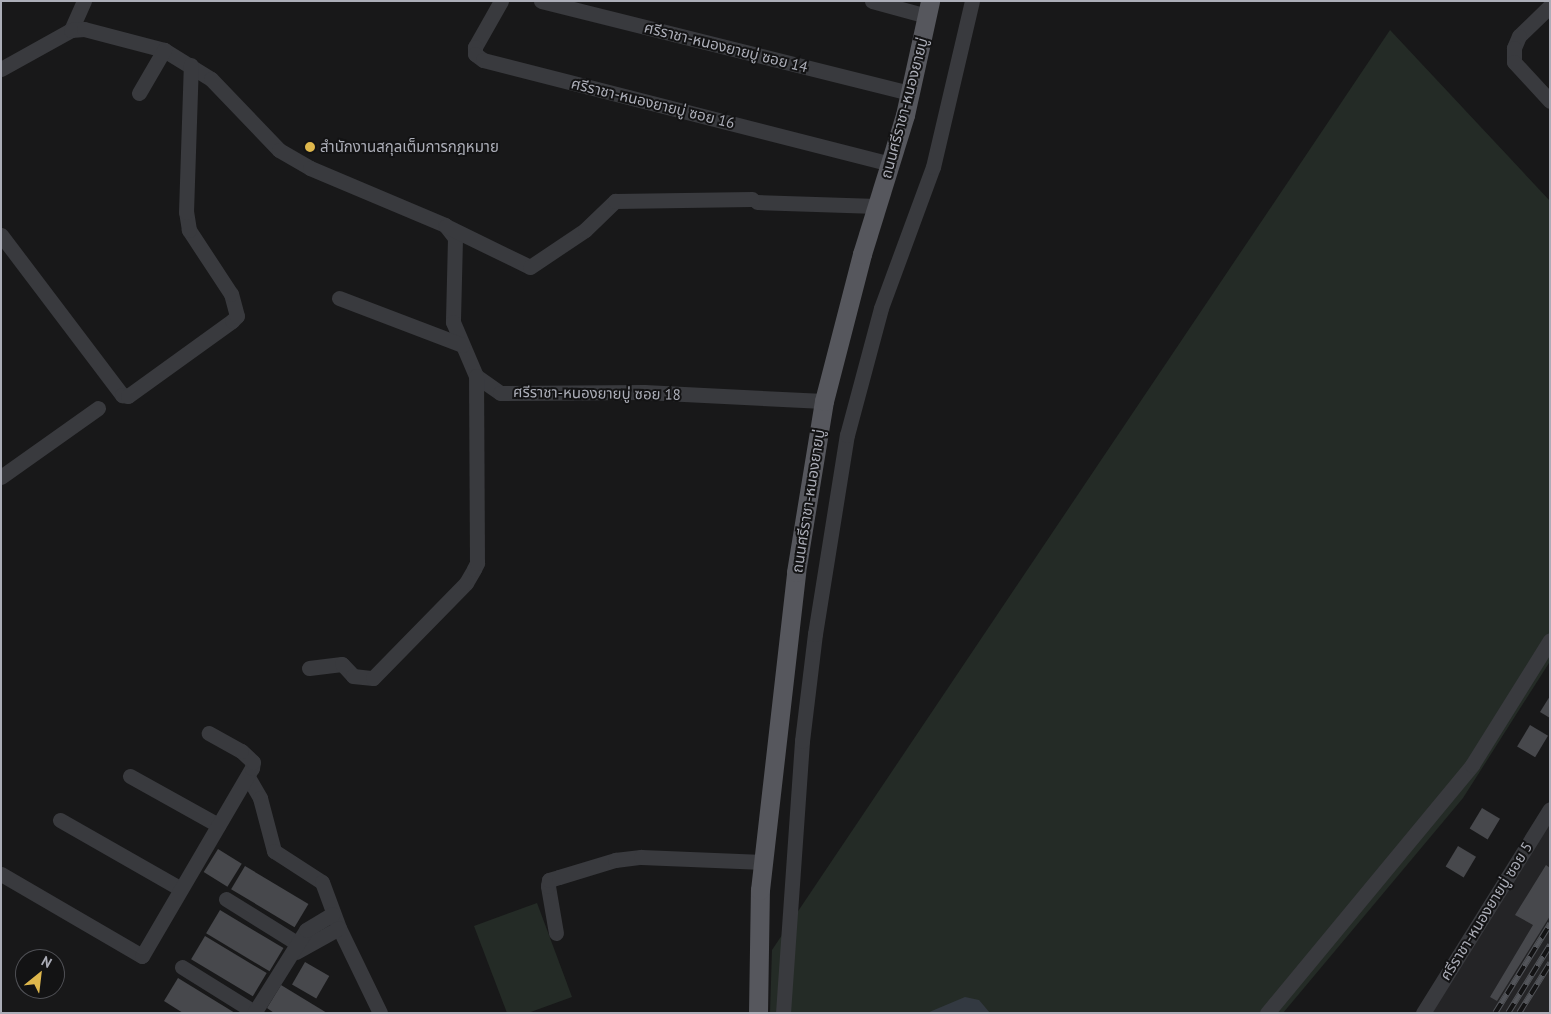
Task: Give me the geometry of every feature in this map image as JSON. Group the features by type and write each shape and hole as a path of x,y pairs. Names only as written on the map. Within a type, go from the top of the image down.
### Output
{"main road":[{"name":"ถนนศรีราชา-หนองยายบู่","path":"758,1013 764,862 796,572 824,401 877,206 911,93 928,8"}],"street":[{"path":"71,30 84,1"},
{"name":"ศรีราชา-หนองยายบู่ ซอย 16","path":"501,1 475,47 474,52 480,58 890,164"},
{"name":"ศรีราชา-หนองยายบู่ ซอย 14","path":"541,1 911,93"},
{"path":"872,1 928,8"},
{"path":"783,1013 805,721 816,624 847,435 881,308 933,167 972,1"},
{"path":"1550,6 1519,36 1514,48 1514,62 1550,101"},
{"path":"1,69 71,30 84,29 164,50 211,79 280,150 310,168 445,225 530,267 585,230 614,201 754,200 877,206"},
{"path":"139,93 164,50"},
{"path":"1,235 122,395 128,396 232,321 237,316 231,294 189,230 191,65"},
{"path":"309,668 342,664 353,676 373,678 466,582 477,563 476,376 453,322 455,238 445,225"},
{"path":"340,298 462,345"},
{"name":"ศรีราชา-หนองยายบู่ ซอย 18","path":"476,376 500,392 644,392 824,401"},
{"path":"1,477 98,408"},
{"path":"1267,1013 1472,765 1550,640"},
{"path":"1,874 142,956 248,777 254,762 209,733"},
{"path":"130,776 218,825"},
{"path":"248,777 260,798 274,851 322,882 339,928 380,1013"},
{"name":"ศรีราชา-หนองยายบู่ ซอย 5","path":"1423,1013 1550,809"},
{"path":"60,820 181,889"},
{"path":"556,933 548,886 549,880 615,860 641,857 764,862"},
{"path":"226,899 299,947"},
{"path":"182,967 255,1012 299,947 306,930 333,914"},
{"path":"299,947 339,928"}],"shaded area":[{"path":"1390,30 1550,201 1549,663 1463,798 1283,1013 770,1013 772,950"},
{"path":"1550,822 1550,1013 1431,1013"},
{"path":"537,903 572,997 528,1013 507,1013 474,926"},
{"path":"965,997 979,1000 990,1013 927,1013"}],"building":[{"path":"1550,696 1550,718 1540,712"},
{"path":"1530,725 1548,736 1535,757 1517,746"},
{"path":"1482,808 1500,819 1488,839 1470,829"},
{"path":"1458,846 1476,857 1464,877 1446,867"},
{"path":"218,849 242,864 227,887 204,872"},
{"path":"1546,865 1550,868 1550,916 1497,1001 1490,997 1533,925 1515,915"},
{"path":"245,866 308,904 295,927 231,889"},
{"path":"220,910 283,948 270,971 206,933"},
{"path":"205,936 267,973 253,996 191,959"},
{"path":"305,962 329,976 316,999 292,985"},
{"path":"178,978 235,1013 183,1013 164,1001"},
{"path":"281,985 327,1013 274,1013 267,1008"}],"railway":[{"path":"1495,1013 1550,924"},
{"path":"1508,1013 1550,945"},
{"path":"1519,1013 1550,963"}],"place":[{"name":"สำนักงานสกุลเต็มการกฎหมาย","path":"310,147"}]}
